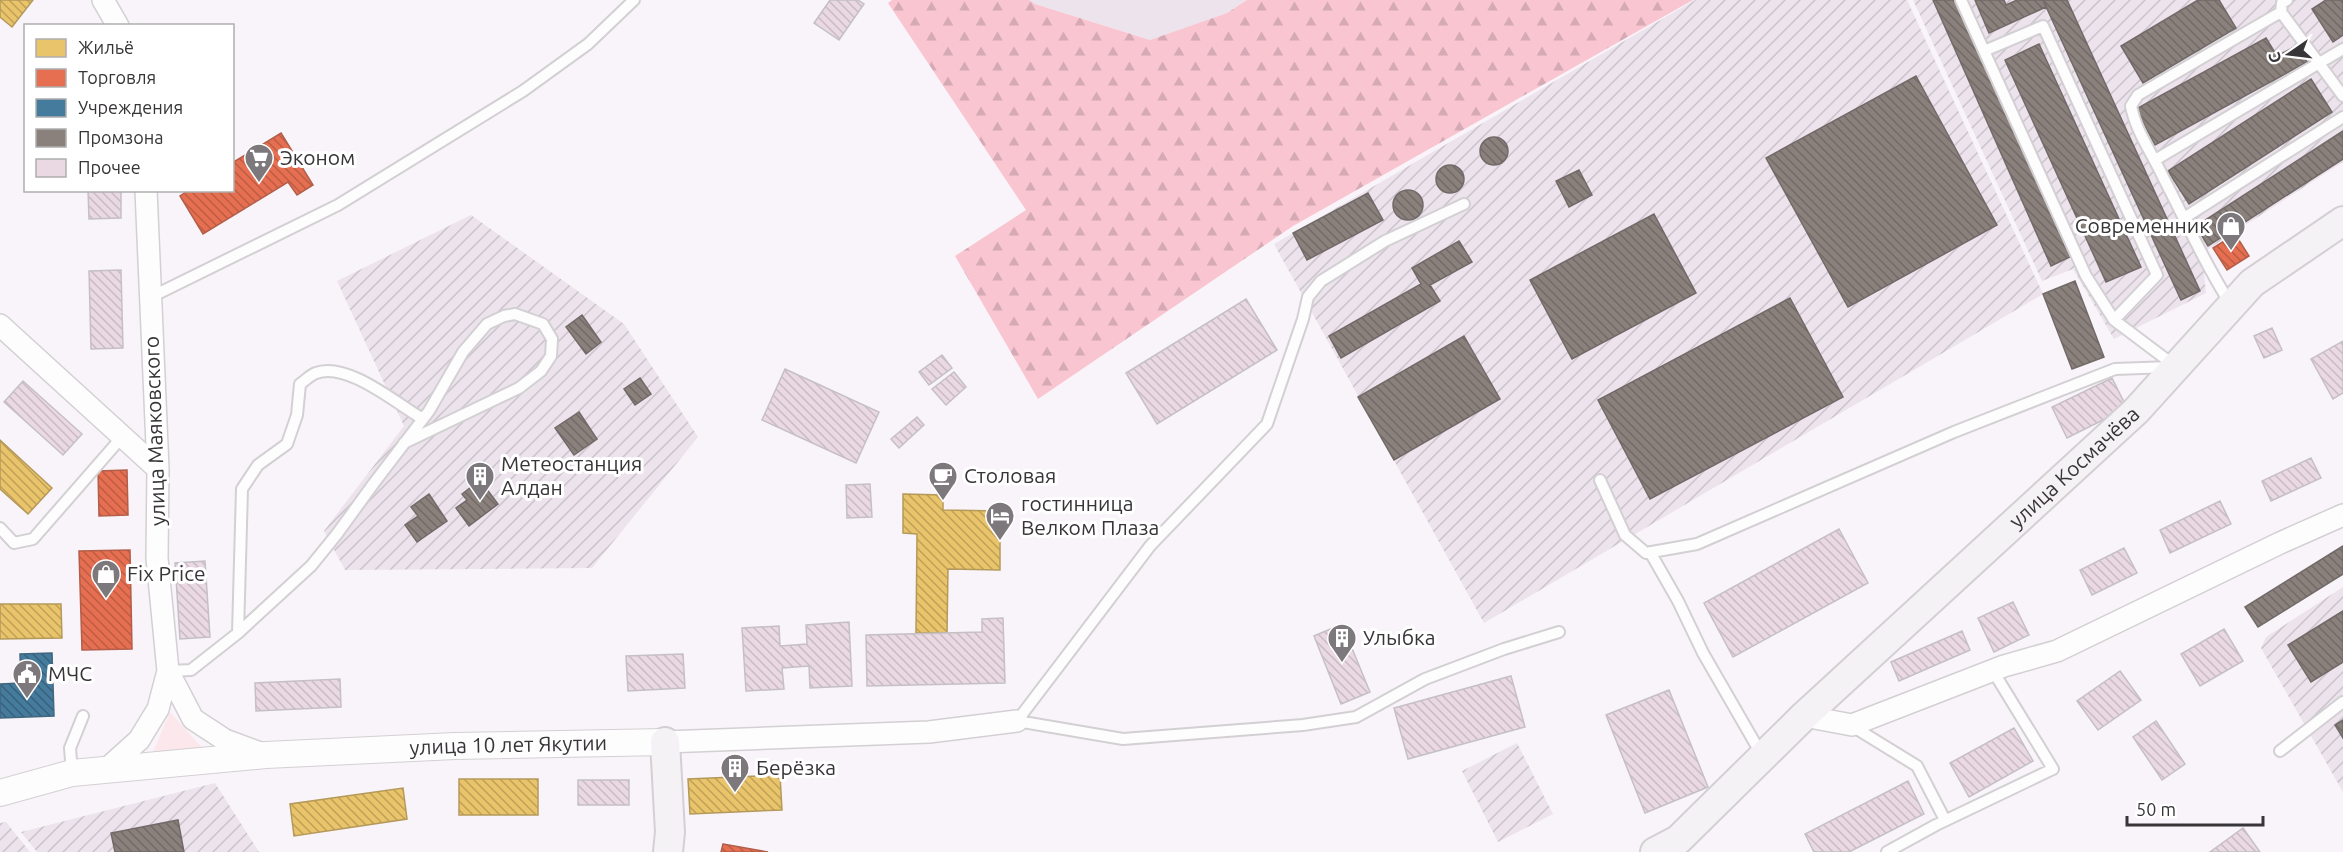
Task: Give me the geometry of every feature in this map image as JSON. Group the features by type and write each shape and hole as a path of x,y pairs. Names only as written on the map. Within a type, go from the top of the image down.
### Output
{"main road":[{"name":"улица Космачёва","path":"1655,852 1678,840 1804,716 2136,411 2252,283 2343,221"},
{"path":"665,742 670,832 668,852"}],"street":[{"path":"103,0 117,24"},
{"name":"улица Маяковского","path":"146,192 158,469 157,558 168,671"},
{"path":"5,333 158,469"},
{"path":"1804,716 1852,725 1993,671 2057,651 2343,515"},
{"path":"168,671 193,719 225,740 266,755"},
{"path":"80,773 109,767 139,740 158,709 168,671"},
{"name":"улица 10 лет Якутии","path":"0,793 80,773 266,755 455,746 665,742 929,732 1017,721"}],"lane":[{"path":"150,286 151,297 338,206 523,91 588,44 634,0"},
{"path":"1961,0 2086,276 2114,320 2176,367"},
{"path":"2232,306 2211,273 2135,124 2131,106 2138,95 2281,4 2343,96"},
{"path":"1984,51 2043,26 2157,275 2114,320"},
{"path":"2155,160 2343,49"},
{"path":"2184,218 2343,117"},
{"path":"1464,204 1385,241 1321,281 1308,297 1303,319 1267,424 1150,546 1017,721 1123,739 1303,725 1356,717 1425,678 1504,649 1560,632"},
{"path":"168,671 191,670 238,633 311,566 404,443 423,419 463,352 487,324 504,316 515,314 543,324 552,339 551,356 541,371 519,388 404,443"},
{"path":"1600,480 1625,535 1646,553 1697,544 1954,432 2115,369 2176,367"},
{"path":"238,633 242,489 258,465 287,444 297,415 300,384 316,373 340,372 366,384 423,419"},
{"path":"0,528 14,543 33,539 122,437"},
{"path":"1650,552 1678,601 1703,653 1763,757"},
{"path":"1887,852 1945,820 2053,769 1993,671"},
{"path":"2280,751 2343,702"},
{"path":"80,773 70,748 83,716"},
{"path":"1852,725 1917,766 1945,820"}],"shaded area":[{"path":"1029,0 1247,0 1227,13 1150,40 1035,4"},
{"path":"1695,0 1907,0 2043,294 1484,623 1274,244"},
{"path":"1913,0 2343,0 2343,162 2202,253 2206,293 2114,339 2073,269 2042,281"},
{"name":"Метеостанция Алдан","path":"471,215 624,324 698,437 592,568 345,570 324,531 404,426 337,281"},
{"path":"2343,587 2343,792 2261,648 2266,637"},
{"path":"170,712 205,751 151,757"},
{"path":"1517,743 1553,814 1498,842 1462,771"},
{"path":"215,783 259,852 37,852 21,832"},
{"path":"6,822 30,852 0,852 0,823"}],"green space":[{"path":"892,0 1029,0 1035,4 1150,40 1227,13 1247,0 1693,0 1293,226 1038,399 955,256 1026,210 888,3"}],"building: Жильё":[{"path":"0,0 33,0 12,27 0,17"},
{"path":"0,440 52,488 28,514 0,489"},
{"path":"903,494 943,495 943,510 1000,511 1000,570 948,569 947,633 916,633 917,534 903,533"},
{"path":"0,604 61,604 62,638 0,639"},
{"name":"Берёзка","path":"780,775 782,810 690,814 688,779"},
{"path":"459,779 538,779 538,815 459,815"},
{"path":"403,788 407,819 294,836 290,804"}],"building: Торговля":[{"name":"Эконом","path":"281,133 313,185 297,195 288,182 203,234 180,196 186,192 234,192 234,162"},
{"name":"Современник","path":"2235,234 2249,256 2227,270 2213,248"},
{"path":"127,470 128,515 99,516 98,471"},
{"name":"Fix Price","path":"130,550 132,649 82,650 79,551"},
{"path":"723,844 768,852 721,852"}],"building: Учреждения":[{"name":"МЧС","path":"52,653 54,716 0,718 0,684 21,683 20,654"}],"building: Промзона":[{"path":"1933,0 1956,0 2070,257 2051,266"},
{"path":"1975,0 2004,0 2006,5 2017,0 2043,0 2046,7 1989,33"},
{"path":"2043,0 2067,0 2200,291 2181,300"},
{"path":"2198,0 2219,0 2236,28 2143,83 2121,46"},
{"path":"2326,0 2343,0 2343,35 2333,42 2312,9"},
{"path":"2266,38 2277,56 2298,45 2307,62 2155,145 2136,109"},
{"path":"2039,44 2141,267 2106,282 2005,60"},
{"path":"1916,76 1997,225 1848,307 1766,158"},
{"path":"2311,79 2332,112 2189,204 2168,171"},
{"path":"2343,131 2343,159 2208,246 2196,226"},
{"path":"1494,137 1504,141 1508,151 1504,161 1494,165 1484,161 1480,151 1484,141"},
{"path":"1450,165 1460,169 1464,179 1460,189 1450,193 1440,189 1436,179 1440,169"},
{"path":"1579,170 1592,195 1569,207 1556,181"},
{"path":"1408,190 1414,191 1422,199 1422,211 1414,219 1408,220 1402,219 1394,211 1393,205 1394,199 1402,191"},
{"path":"1368,193 1383,220 1307,260 1293,233"},
{"path":"1654,214 1696,293 1572,359 1530,280"},
{"path":"1459,241 1472,262 1430,285 1440,301 1341,358 1329,336 1421,284 1412,268"},
{"path":"2075,281 2104,357 2072,369 2043,294"},
{"path":"1790,298 1843,397 1650,499 1598,400"},
{"path":"582,315 601,342 586,354 566,327"},
{"path":"1464,336 1500,399 1394,460 1358,397"},
{"path":"640,378 651,394 635,405 624,389"},
{"path":"579,412 597,439 574,455 555,428"},
{"name":"Метеостанция Алдан","path":"480,480 498,504 469,526 456,508 467,500 462,494"},
{"path":"429,494 447,521 417,542 405,525 418,516 411,507"},
{"path":"2343,546 2343,574 2258,627 2245,607"},
{"path":"2343,611 2343,662 2311,682 2288,645"},
{"path":"2343,720 2343,738 2335,725"},
{"path":"178,820 184,852 115,852 111,833"}],"building: Прочее":[{"path":"830,0 858,0 864,4 839,40 814,23"},
{"path":"88,192 121,192 121,218 89,219"},
{"path":"121,270 123,348 91,349 89,271"},
{"path":"1246,299 1277,350 1157,424 1126,373"},
{"path":"2272,328 2282,350 2264,358 2254,336"},
{"path":"2343,341 2343,393 2333,399 2311,359"},
{"path":"942,355 952,368 929,385 919,372"},
{"path":"785,369 879,412 856,463 762,420"},
{"path":"954,372 966,387 946,405 932,389"},
{"path":"2112,378 2127,408 2067,438 2052,407"},
{"path":"23,381 82,434 63,455 4,402"},
{"path":"917,417 924,425 899,448 891,439"},
{"path":"2311,458 2321,478 2271,501 2262,481"},
{"path":"870,484 872,517 847,518 846,485"},
{"path":"2220,501 2231,524 2170,553 2160,530"},
{"path":"1839,529 1868,583 1733,657 1704,603"},
{"path":"2124,548 2137,573 2092,595 2080,570"},
{"path":"205,561 210,637 180,639 175,563"},
{"path":"2013,602 2029,635 1994,652 1978,618"},
{"path":"1003,618 1005,683 867,686 866,635 982,632 982,619"},
{"path":"849,622 852,686 810,688 809,666 782,668 784,689 746,691 742,628 779,626 780,646 807,644 806,625"},
{"name":"Улыбка","path":"1342,624 1370,692 1341,704 1314,636"},
{"path":"2224,629 2243,661 2200,686 2181,654"},
{"path":"1962,631 1970,650 1899,681 1891,662"},
{"path":"683,654 685,688 628,691 626,656"},
{"path":"2120,671 2141,700 2098,730 2077,701"},
{"path":"1511,676 1525,727 1408,759 1394,708"},
{"path":"340,679 341,707 256,711 255,683"},
{"path":"1669,690 1708,787 1645,813 1606,715"},
{"path":"2156,721 2185,764 2162,780 2133,737"},
{"path":"2014,728 2033,761 1969,797 1950,763"},
{"path":"578,780 629,780 629,805 578,805"},
{"path":"1908,781 1924,814 1849,852 1814,852 1805,834"},
{"path":"2243,828 2260,852 2210,852"}],"place":[{"name":"Эконом","path":"259,184"},
{"name":"Современник","path":"2231,252"},
{"name":"Метеостанция Алдан","path":"480,502"},
{"name":"Столовая","path":"943,502"},
{"name":"гостинница Велком Плаза","path":"1000,542"},
{"name":"Fix Price","path":"106,600"},
{"name":"Улыбка","path":"1342,664"},
{"name":"МЧС","path":"27,700"},
{"name":"Берёзка","path":"735,794"}]}
